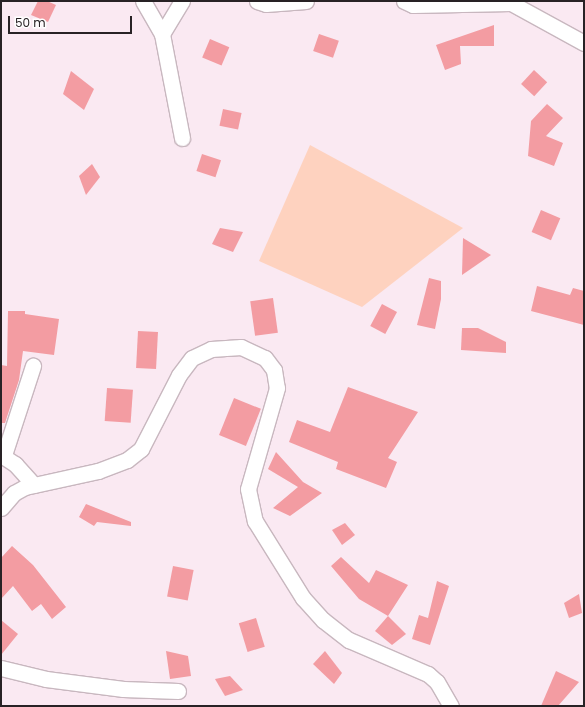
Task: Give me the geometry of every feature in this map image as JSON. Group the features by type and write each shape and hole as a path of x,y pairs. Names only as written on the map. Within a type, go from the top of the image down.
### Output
{"street":[{"path":"143,1 162,34 182,138"},
{"path":"162,34 182,1"},
{"path":"257,1 266,4 306,1"},
{"path":"404,1 413,5 486,2 511,3 584,43"},
{"path":"1,508 14,493 34,485 114,466 141,449 179,375 192,358 211,349 241,347 265,358 274,370 277,388 248,489 255,520 303,598 323,620 349,640 428,674 437,682 451,706"},
{"path":"33,366 3,455 34,485"},
{"path":"1,668 46,679 108,687 178,691"}],"shaded area":[{"path":"310,145 463,228 362,307 259,261"}],"building":[{"path":"38,1 47,1 56,5 48,22 31,15"},
{"path":"494,25 494,46 460,46 461,64 445,70 436,45"},
{"path":"319,34 339,41 333,58 313,51"},
{"path":"210,39 229,47 222,66 202,57"},
{"path":"534,70 547,82 534,96 521,84"},
{"path":"71,71 94,89 84,110 63,94"},
{"path":"547,104 563,118 546,136 563,143 554,166 528,156 531,121"},
{"path":"223,109 242,113 238,130 219,126"},
{"path":"202,154 221,160 215,177 196,171"},
{"path":"92,164 100,177 86,195 79,176"},
{"path":"541,210 560,218 551,240 532,232"},
{"path":"220,228 243,232 233,252 212,244"},
{"path":"463,238 491,255 462,275"},
{"path":"429,278 441,281 441,299 435,329 417,325"},
{"path":"537,286 570,295 573,288 584,291 584,325 531,311"},
{"path":"273,298 278,333 255,336 250,301"},
{"path":"382,304 397,312 385,334 370,326"},
{"path":"8,311 25,311 25,314 59,319 54,355 23,351 19,380 5,423 1,423 1,365 7,366"},
{"path":"462,328 478,328 506,342 506,353 461,350"},
{"path":"138,331 158,332 156,369 136,368"},
{"path":"348,387 418,412 388,458 397,462 386,488 336,469 338,462 289,442 297,420 330,432"},
{"path":"107,388 133,390 131,423 105,421"},
{"path":"234,398 261,409 246,446 219,435"},
{"path":"276,452 303,482 322,493 290,516 273,508 298,487 268,469"},
{"path":"86,504 131,522 131,526 97,522 94,526 79,517"},
{"path":"345,523 355,535 342,545 332,530"},
{"path":"12,546 33,565 66,607 52,619 41,604 32,611 13,586 1,599 1,558"},
{"path":"341,557 369,583 376,570 408,585 388,616 359,599 331,566"},
{"path":"173,566 194,570 188,600 167,596"},
{"path":"437,581 449,586 430,645 412,639 419,615 428,618"},
{"path":"579,594 582,613 569,618 564,603"},
{"path":"388,616 406,634 392,645 375,631"},
{"path":"256,618 265,647 248,652 239,623"},
{"path":"1,620 18,634 1,655"},
{"path":"166,651 188,656 191,676 170,679"},
{"path":"325,651 342,673 334,684 313,664"},
{"path":"556,671 579,682 558,706 541,706"},
{"path":"230,676 243,690 225,696 215,679"}]}
